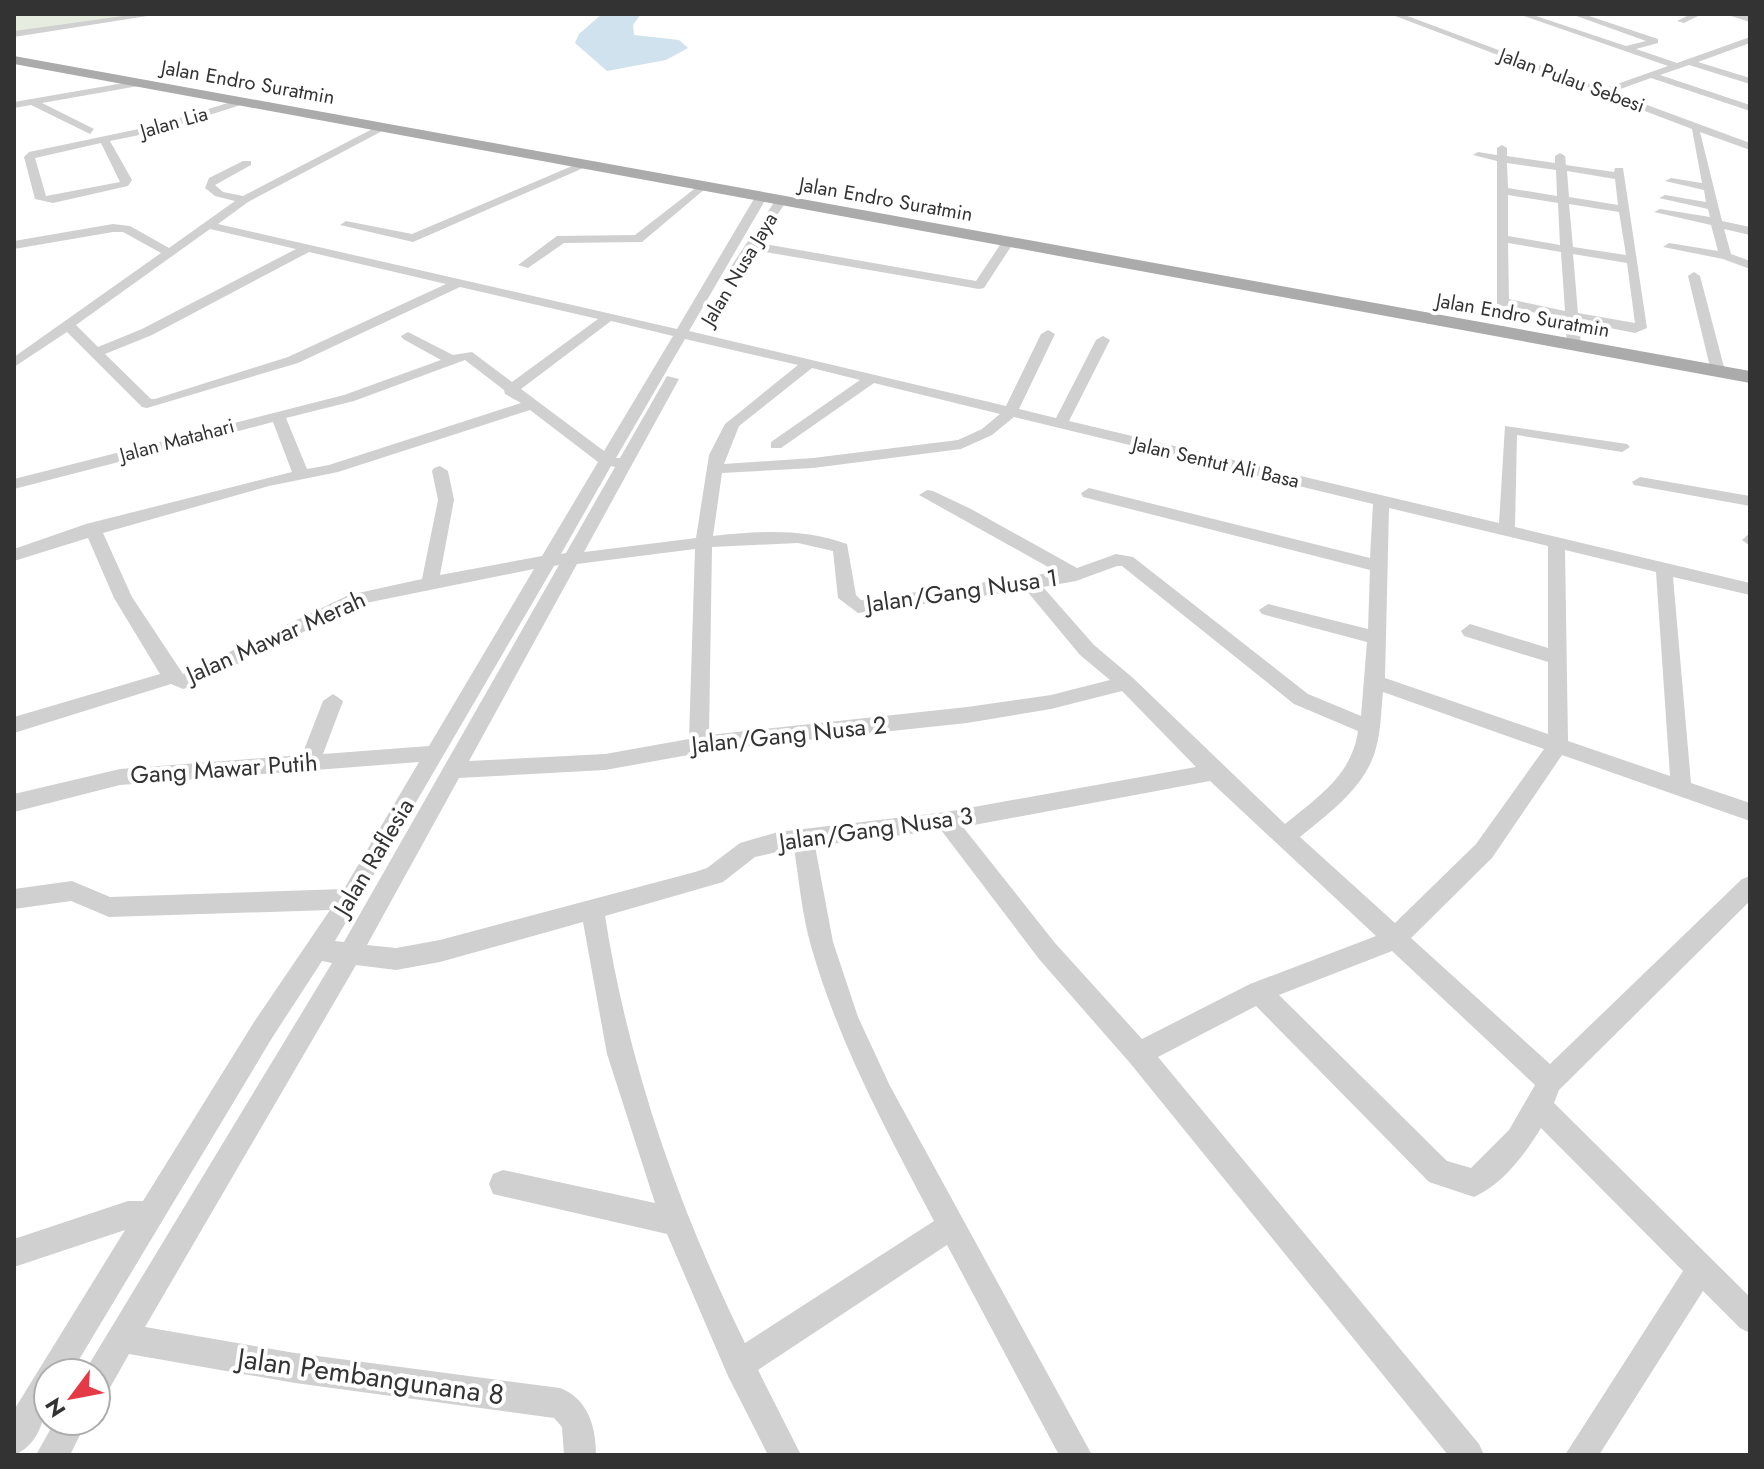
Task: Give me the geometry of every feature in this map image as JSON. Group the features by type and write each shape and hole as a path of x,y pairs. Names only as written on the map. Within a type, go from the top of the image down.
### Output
{"main road":[{"name":"Jalan Endro Suratmin","path":"14,60 1750,377"}],"street":[{"path":"14,33 139,14"},
{"path":"14,33 156,14"},
{"name":"Jalan Pulau Sebesi","path":"1394,14 1750,147"},
{"path":"1522,14 1680,67"},
{"path":"1575,14 1655,41 1626,49"},
{"path":"1595,21 1615,14"},
{"path":"1681,21 1698,14"},
{"path":"1603,92 1693,63 1750,40"},
{"path":"1693,63 1750,81"},
{"path":"1654,76 1750,108"},
{"path":"14,105 141,83"},
{"name":"Jalan Lia","path":"104,140 126,180 124,184 67,198 41,199 30,155 104,140 244,101"},
{"path":"32,102 90,131"},
{"path":"14,363 244,200 382,127"},
{"path":"1699,128 1695,131 1706,187 1725,256"},
{"path":"1478,155 1502,154 1619,173 1641,327 1631,329 1572,319 1502,302 1502,154"},
{"path":"1560,162 1574,345"},
{"path":"244,200 219,194 209,186 213,180 247,163"},
{"path":"367,262 584,164"},
{"path":"1671,181 1706,187"},
{"path":"524,265 561,239 638,239 702,186"},
{"path":"1503,191 1623,209"},
{"name":"Jalan Nusa Jaya","path":"695,333 761,197"},
{"path":"1665,198 1711,206"},
{"name":"Jalan Nusa Jaya","path":"724,290 749,245 781,200"},
{"path":"1660,212 1750,231"},
{"name":"Jalan Sentut Ali Basa","path":"207,225 456,284 695,333 1009,414 1750,589"},
{"path":"346,225 400,247"},
{"path":"14,245 113,228 126,229 168,252"},
{"path":"1503,239 1631,260"},
{"path":"749,245 979,285 1008,242"},
{"path":"1669,247 1725,256 1750,265"},
{"path":"98,352 147,332 308,248"},
{"path":"1694,276 1718,371"},
{"path":"68,325 147,404 157,403 293,360 456,284"},
{"path":"510,391 608,317"},
{"name":"Jalan Raflesia","path":"111,1357 332,953 616,462 695,333"},
{"path":"714,469 813,463 961,444 987,432 1009,414 1048,334"},
{"path":"408,336 450,359 467,355 510,391 616,462"},
{"path":"1059,426 1103,340"},
{"name":"Jalan Matahari","path":"14,484 349,398 450,359"},
{"path":"699,744 704,541 714,469 724,437 733,424 809,363"},
{"path":"776,445 870,379"},
{"path":"14,555 92,528 268,481 302,476 531,405"},
{"path":"278,416 302,476"},
{"path":"1507,531 1510,429 1622,447"},
{"path":"429,585 446,500 440,471"},
{"path":"1640,482 1750,501"},
{"path":"1089,493 1379,566"},
{"path":"927,495 978,517 1038,557 1076,575"},
{"path":"1283,838 1333,798 1356,770 1366,749 1375,682 1381,500"},
{"name":"Jalan Mawar Merah","path":"92,528 123,598 172,677 183,682 355,599 559,561"},
{"name":"Jalan/Gang Nusa 1","path":"559,561 704,541 755,538 835,544 844,555 847,598 858,607 1030,583 1076,575 1116,560 1127,561 1301,699 1370,728"},
{"path":"1139,1054 1259,992 1393,940 1475,861 1534,783 1558,745 1556,543"},
{"path":"1664,569 1681,788"},
{"path":"1030,583 1087,650 1126,683 1214,772 1393,940 1550,1081"},
{"path":"1268,610 1375,637"},
{"path":"1470,631 1558,658"},
{"path":"14,725 172,677"},
{"path":"1375,682 1750,812"},
{"name":"Jalan/Gang Nusa 2","path":"443,762 605,762 699,744 967,715 1051,702 1126,683"},
{"path":"309,763 333,701"},
{"name":"Gang Mawar Putih","path":"14,803 120,777 309,763 443,762"},
{"name":"Jalan/Gang Nusa 3","path":"332,953 396,959 440,951 715,875 759,846 946,821 1214,772"},
{"name":"Jalan Raflesia","path":"64,1357 152,1214 332,953 350,899 420,803"},
{"path":"946,821 1047,951 1107,1022 1139,1054 1468,1455"},
{"path":"803,840 821,942 846,1019 881,1095 1076,1455"},
{"path":"14,899 72,891 109,907 350,899"},
{"path":"1259,992 1439,1172 1456,1180 1474,1183 1515,1148 1550,1081 1745,898"},
{"path":"593,911 601,985 612,1036 673,1221 739,1365 785,1455"},
{"path":"1539,1107 1750,1318"},
{"path":"503,1184 673,1221"},
{"path":"14,1253 128,1215 152,1214"},
{"path":"739,1365 952,1226"},
{"path":"1581,1455 1700,1270"},
{"name":"Jalan Pembangunana 8","path":"122,1338 295,1368 560,1403 575,1418 581,1434 580,1455"},
{"path":"14,1439 32,1409"},
{"path":"52,1455 63,1437"}],"shaded area":[{"path":"14,14 154,14 14,33"}],"water":[{"path":"602,14 641,14 633,25 634,35 679,40 688,48 666,60 607,71 575,43 579,34"}]}
